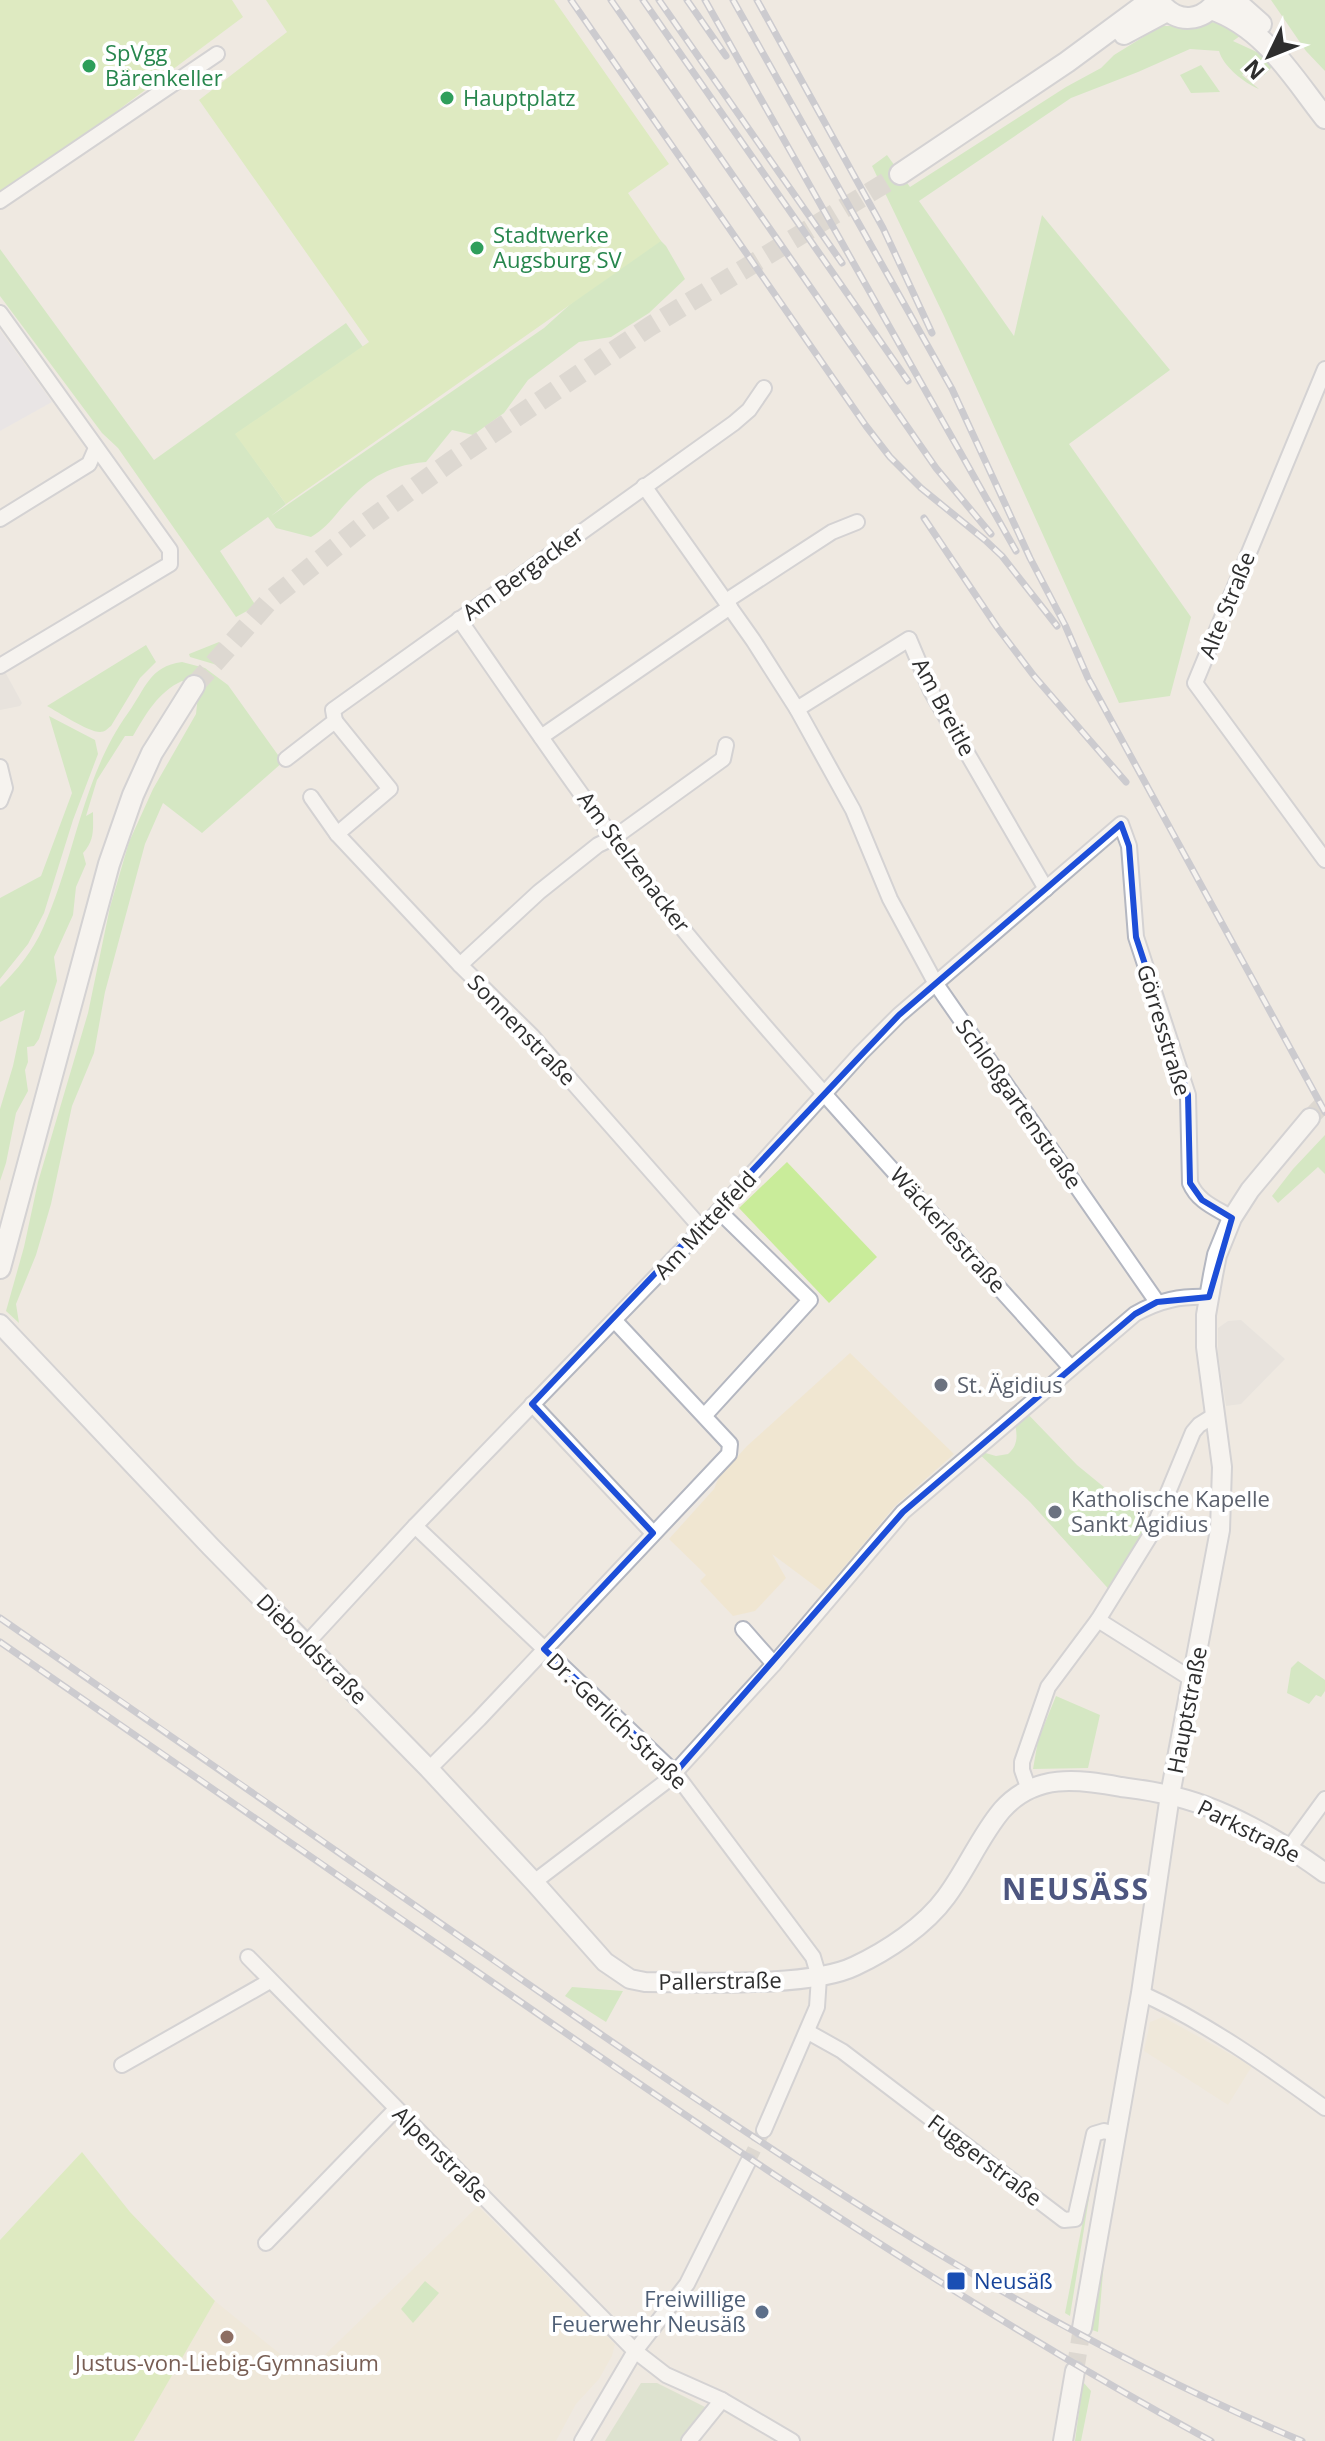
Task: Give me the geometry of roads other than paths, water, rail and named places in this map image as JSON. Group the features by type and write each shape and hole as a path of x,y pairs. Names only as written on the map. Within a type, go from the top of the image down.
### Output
{"main road":[{"path":"1067,62 1120,13 1127,0"},
{"path":"1234,0 1279,41"},
{"path":"1252,0 1279,41 1325,97"},
{"path":"900,174 1159,4 1177,17 1189,19 1201,16 1214,5 1240,21 1267,45 1325,118"},
{"path":"0,1268 109,864 133,795 152,753 194,686"}],"street":[{"path":"0,201 217,54"},
{"path":"0,666 170,564 170,550 1,315"},
{"name":"Alte Straße","path":"1325,369 1195,683 1325,860"},
{"name":"Am Bergacker","path":"286,759 335,721 333,710 749,410 764,388"},
{"path":"0,519 89,464 96,448"},
{"path":"644,486 728,604 797,709"},
{"path":"541,737 832,532 857,522"},
{"name":"Am Stelzenacker","path":"459,619 541,737 681,926 825,1093"},
{"name":"Am Breitle","path":"797,709 909,639 931,691 1046,889"},
{"name":"Schloßgartenstraße","path":"797,709 839,782 864,832 890,899 936,984 1157,1302"},
{"path":"335,721 390,789 337,834"},
{"path":"460,965 598,845 615,837 723,759 726,745"},
{"path":"0,767 5,788 0,801"},
{"name":"Sonnenstraße","path":"311,797 337,834 460,965 532,1036 702,1229"},
{"name":"Am Mittelfeld","path":"307,1643 415,1526 719,1211 899,1015 1121,824"},
{"name":"Görresstraße","path":"1121,824 1129,846 1136,937 1188,1095 1190,1183 1202,1200 1232,1218"},
{"name":"Wäckerlestraße","path":"825,1093 1071,1368"},
{"name":"Hauptstraße","path":"1082,2328 1141,1993 1170,1795 1216,1559 1222,1509 1222,1467 1206,1347 1209,1297 1217,1255 1232,1218 1254,1184 1310,1118"},
{"path":"705,1415 810,1300 719,1211"},
{"path":"534,1882 660,1788 675,1773 774,1664 903,1512 1135,1314 1157,1302 1182,1297 1209,1297"},
{"path":"429,1769 729,1454 730,1444 615,1321"},
{"name":"Dieboldstraße","path":"0,1324 429,1769 605,1962 623,1975"},
{"path":"532,1404 653,1533"},
{"path":"1029,1790 1022,1762 1043,1698 1054,1678 1098,1620 1150,1536 1193,1432 1215,1415"},
{"name":"Dr.-Gerlich-Straße","path":"415,1526 675,1773 806,1947 819,1977"},
{"path":"1098,1620 1193,1680"},
{"path":"743,1629 774,1664"},
{"name":"Parkstraße","path":"1029,1790 1053,1781 1078,1779 1170,1795 1205,1806 1290,1847 1325,1873"},
{"name":"Pallerstraße","path":"623,1975 645,1982 819,1977 857,1966 926,1918 946,1897 1002,1811 1029,1790"},
{"path":"1290,1847 1325,1799"},
{"name":"Alpenstraße","path":"248,1957 635,2351 666,2375 722,2400 792,2441"},
{"path":"764,2130 808,2032 819,1996 819,1977"},
{"path":"122,2065 270,1981"},
{"path":"1141,1993 1175,2009 1233,2044 1325,2108"},
{"name":"Fuggerstraße","path":"808,2032 842,2051 1064,2220 1075,2219 1094,2134 1104,2131 1115,2134"},
{"path":"266,2243 396,2109"},
{"path":"582,2441 635,2351 687,2284 748,2162"},
{"path":"1063,2441 1075,2371"},
{"path":"689,2441 722,2400"}],"tunnel":[{"path":"194,686 270,600 367,522 649,327 900,174"},
{"path":"1310,1118 1325,1102"},
{"path":"748,2162 764,2130"},
{"path":"1075,2371 1082,2328"}],"railway":[{"path":"571,0 890,457 921,488 1002,556 1057,626"},
{"path":"611,0 936,468 991,534"},
{"path":"643,0 908,381"},
{"path":"659,0 842,263"},
{"path":"687,0 726,56"},
{"path":"705,0 1016,551"},
{"path":"733,0 952,389 1088,678 1325,1112"},
{"path":"757,0 883,228 932,333"},
{"path":"924,518 1034,676 1126,782"},
{"path":"0,1618 586,2024 845,2196 1023,2303 1114,2353 1302,2441"},
{"path":"0,1642 756,2163 1026,2335 1211,2441"}],"place":[{"name":"SpVgg Bärenkeller","path":"89,66"},
{"name":"Hauptplatz","path":"447,98"},
{"name":"Stadtwerke Augsburg SV","path":"477,248"},
{"name":"St. Ägidius","path":"941,1385"},
{"name":"Katholische Kapelle Sankt Ägidius","path":"1055,1512"},
{"name":"Neusäß","path":"956,2281"},
{"name":"Freiwillige Feuerwehr Neusäß","path":"762,2312"},
{"name":"Justus-von-Liebig-Gymnasium","path":"227,2337"}],"district":[{"name":"NEUSÄSS","path":"1076,1890"}]}
